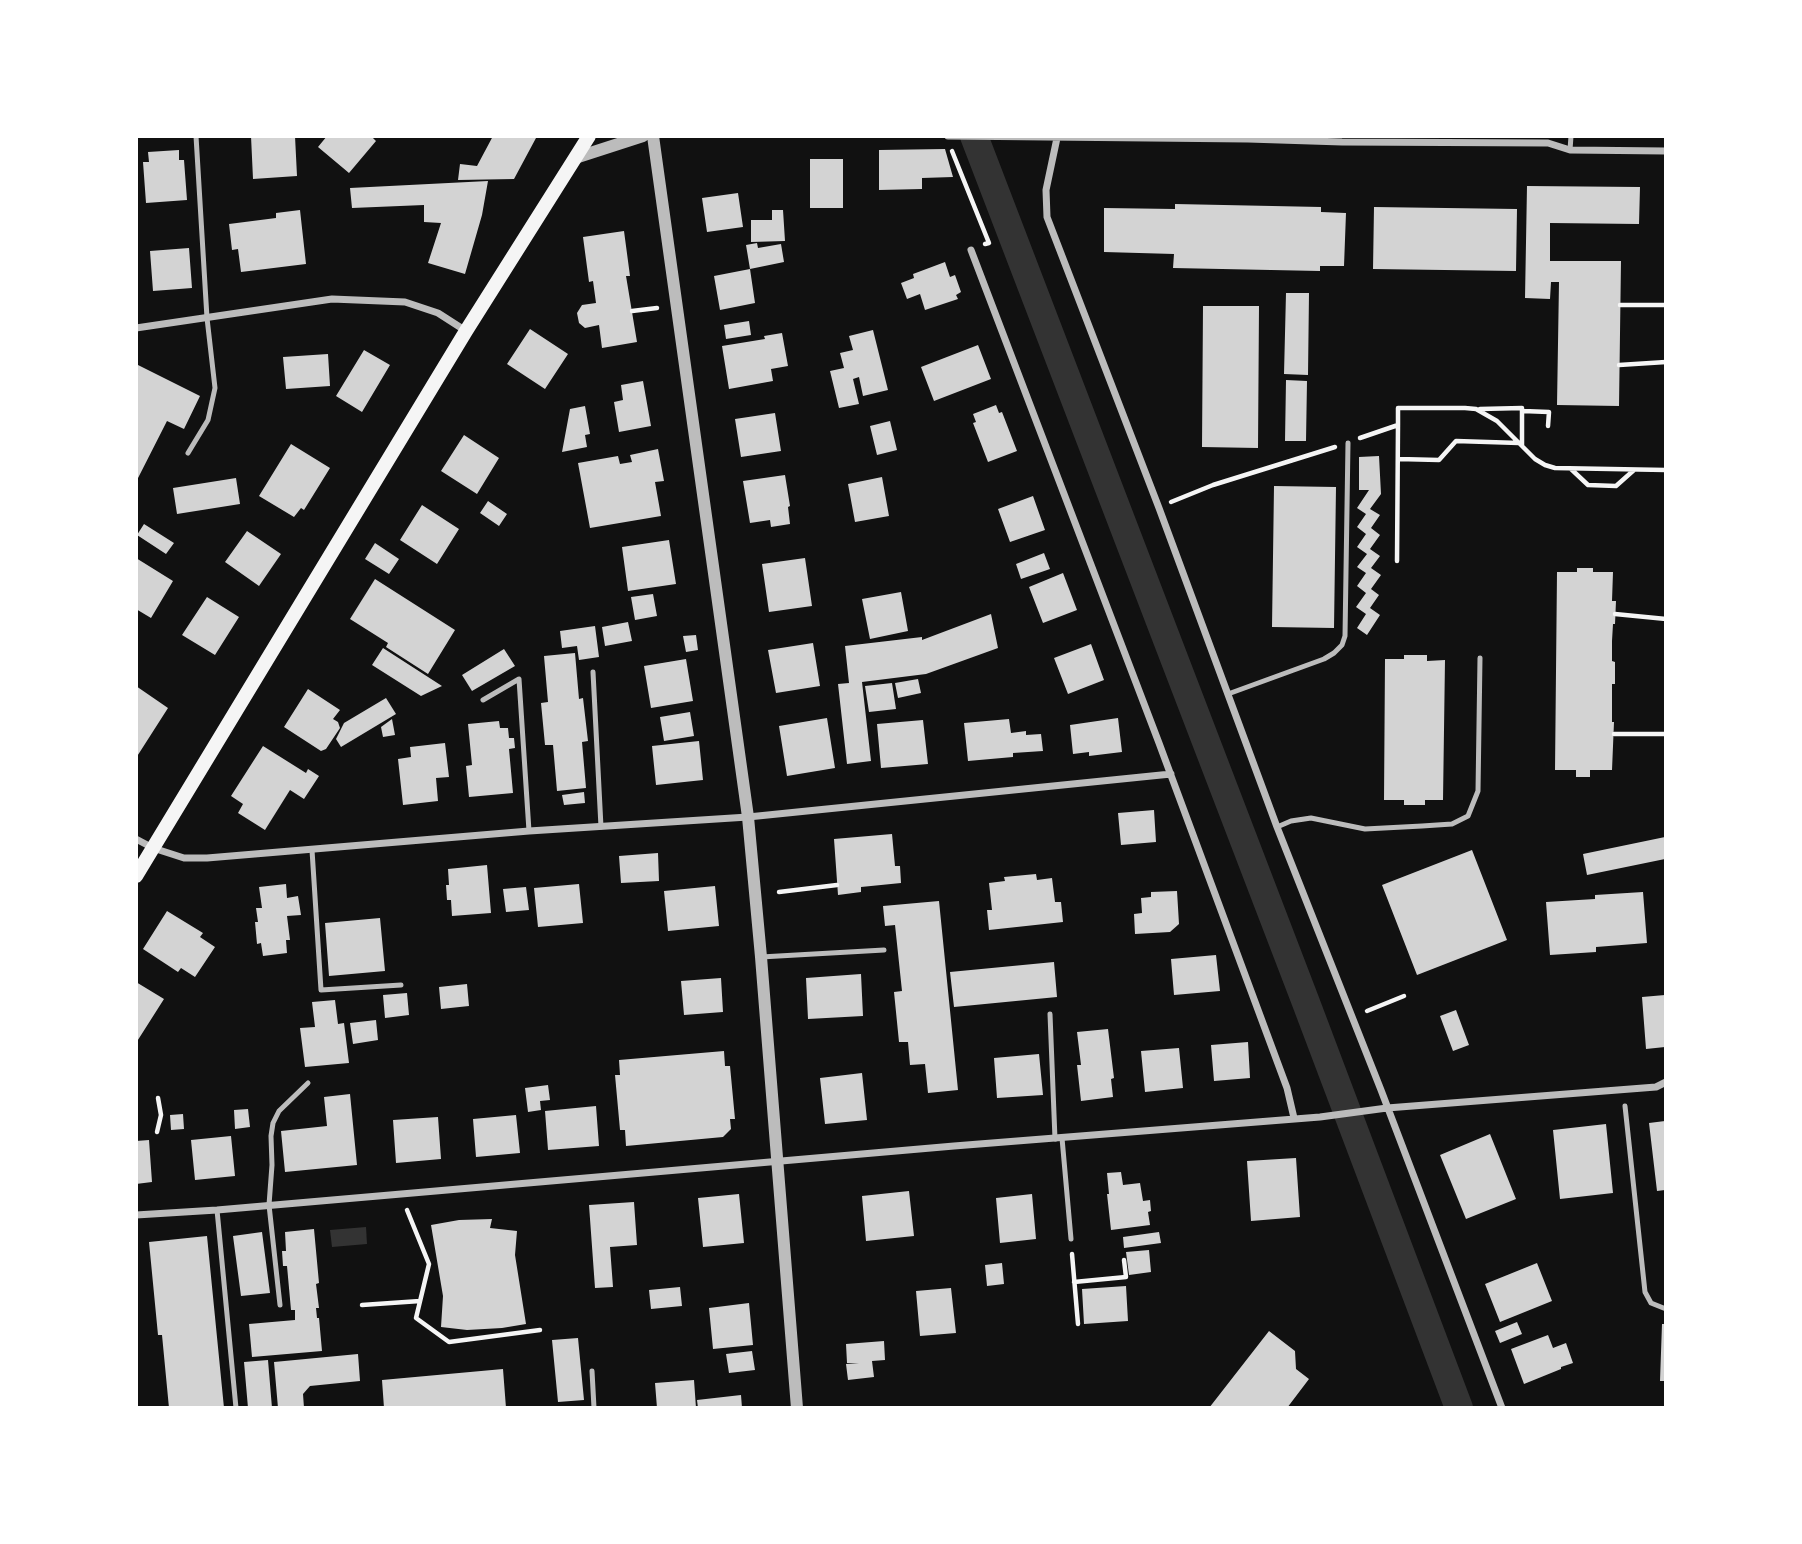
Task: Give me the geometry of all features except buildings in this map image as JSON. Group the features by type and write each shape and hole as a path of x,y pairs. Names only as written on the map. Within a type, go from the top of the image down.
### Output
{"main road":[{"path":"136,876 466,331 589,136"}],"street":[{"path":"575,158 643,136"},
{"path":"653,136 748,817 797,1408"},
{"path":"948,136 1548,143 1570,149 1665,151"},
{"path":"1056,138 1046,190 1047,217 1277,827 1502,1408"},
{"path":"971,250 1171,774 1287,1088 1294,1118"},
{"path":"136,328 332,299 405,302 438,313 466,331"},
{"path":"136,839 153,848 184,858 207,858 529,831 748,817 1171,774"},
{"path":"136,1215 1320,1117 1387,1108 1656,1087 1665,1082"}],"lane":[{"path":"188,453 208,420 215,388 207,318 196,136"},
{"path":"1570,149 1571,136"},
{"path":"1228,695 1324,659 1342,645 1345,636 1348,443"},
{"path":"1277,827 1291,821 1311,818 1365,829 1422,826 1452,824 1468,816 1478,791 1480,658"},
{"path":"593,672 601,827"},
{"path":"483,700 519,679 529,831"},
{"path":"312,850 321,990 401,985"},
{"path":"761,957 884,950"},
{"path":"1050,1014 1058,1138 1071,1239"},
{"path":"280,1305 269,1205 271,1136 279,1111 308,1083"},
{"path":"1625,1106 1645,1292 1651,1303 1665,1309"},
{"path":"217,1210 236,1408"},
{"path":"592,1371 594,1408"}],"path":[{"path":"950,147 989,243 982,245"},
{"path":"1620,305 1665,305"},
{"path":"632,311 657,308"},
{"path":"1619,365 1665,362"},
{"path":"1397,561 1398,408 1522,408 1522,411 1549,412 1548,426"},
{"path":"1476,409 1497,421 1535,459 1545,465 1571,469 1665,470"},
{"path":"1521,444 1522,411"},
{"path":"1158,508 1213,485 1398,425"},
{"path":"1398,459 1438,460 1456,441 1521,444"},
{"path":"1571,469 1588,485 1616,485 1634,470"},
{"path":"1615,614 1665,619"},
{"path":"1614,734 1665,734"},
{"path":"779,892 837,885"},
{"path":"1366,1011 1404,996"},
{"path":"157,1132 161,1115 158,1098"},
{"path":"407,1210 429,1264 416,1318 449,1342 540,1330"},
{"path":"1071,1239 1078,1324"},
{"path":"1074,1282 1126,1277 1124,1260"},
{"path":"362,1305 421,1300"}],"shaded area":[{"path":"366,1227 367,1244 332,1247 330,1230"}],"waterway":[{"path":"974,136 1459,1408"}]}
